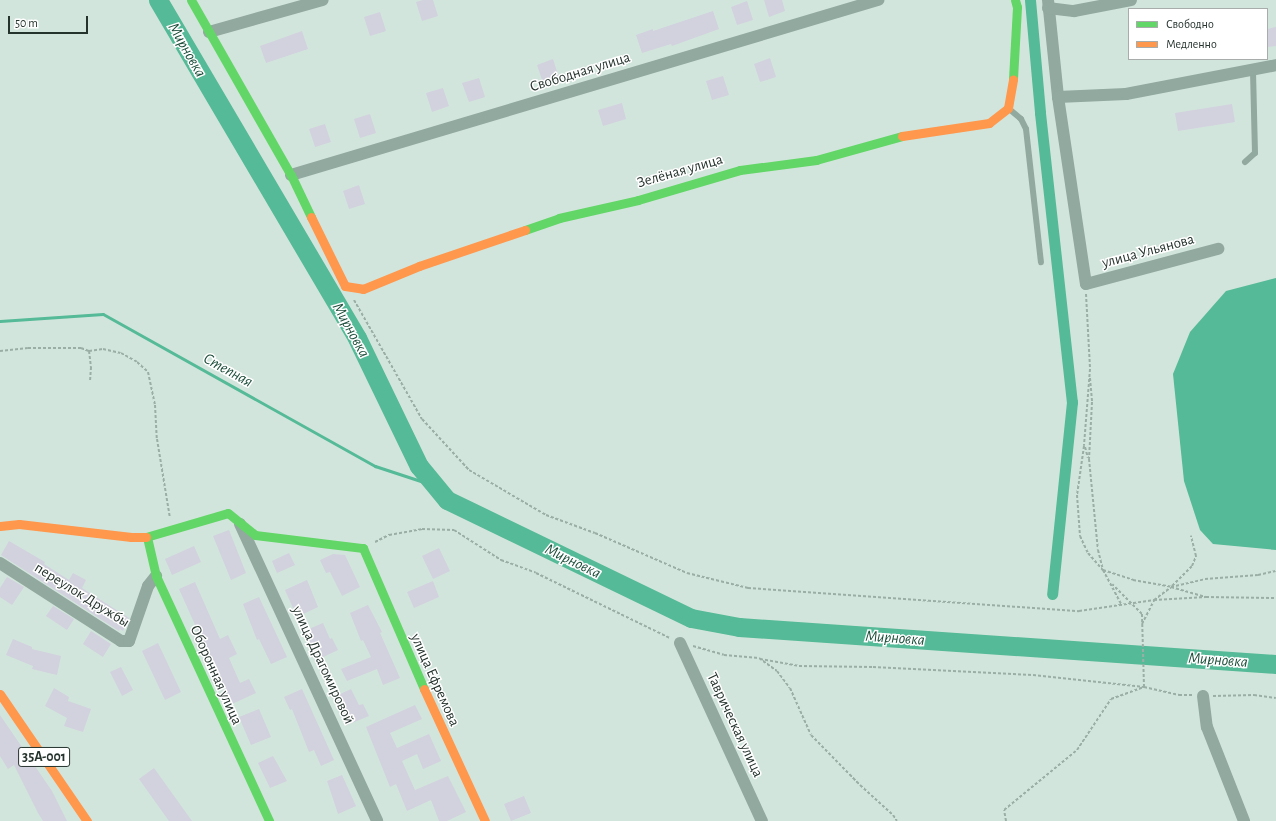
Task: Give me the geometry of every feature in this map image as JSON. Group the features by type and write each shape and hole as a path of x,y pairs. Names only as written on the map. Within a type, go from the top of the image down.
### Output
{"main road":[{"path":"191,0 291,175 345,286"},
{"path":"1008,108 1013,88 1017,7 1016,0"},
{"name":"Зелёная улица","path":"345,286 363,289 419,266 559,218 638,200 740,170 816,160 907,135 988,123 1008,108"},
{"path":"0,526 19,524 131,537 147,537 228,514 255,535 363,548"},
{"name":"Оборонная улица","path":"147,537 156,576 269,821"},
{"name":"улица Ефремова","path":"363,548 431,706 485,821"},
{"name":"35А-001","path":"0,694 87,821"}],"street":[{"path":"210,32 323,0"},
{"name":"Свободная улица","path":"291,175 878,0"},
{"path":"1086,284 1058,97 1048,4 1074,11 1131,0"},
{"path":"1058,97 1126,94 1276,66"},
{"name":"улица Ульянова","path":"1086,284 1218,248"},
{"name":"улица Драгомировой","path":"239,522 377,821"},
{"name":"переулок Дружбы","path":"0,563 121,641 129,640 148,586 156,576"},
{"name":"Таврическая улица","path":"680,643 762,821"},
{"path":"1203,696 1207,727 1244,821"}],"lane":[{"path":"1245,162 1255,153 1253,70"},
{"path":"1008,108 1021,118 1026,129 1041,262"}],"path":[{"path":"1086,284 1092,402 1089,459 1098,550 1103,570"},
{"path":"345,286 422,419 468,470 546,515 595,533 687,573 748,588 1079,612 1154,600 1206,596 1276,598"},
{"path":"0,351 28,348 81,348 89,351 103,349 121,353 137,362 148,372 155,405 157,439 172,530"},
{"path":"89,351 91,367 90,381"},
{"path":"1090,368 1084,446 1077,495 1080,536 1088,553 1103,570 1123,605"},
{"path":"1084,446 1089,459"},
{"path":"363,548 389,535 422,529 454,530 501,560 536,574 680,643 724,655 759,658 799,666 956,670 1032,675 1144,687 1179,695 1254,695 1276,698"},
{"path":"1142,626 1154,600 1171,587 1192,566 1196,556 1191,536"},
{"path":"1103,570 1133,580 1171,587 1206,596"},
{"path":"1171,587 1205,579 1258,575 1276,571"},
{"path":"1112,584 1134,604 1142,614 1144,687"},
{"path":"759,658 777,671 790,688 811,735 860,785 893,815 897,821"},
{"path":"1006,821 1004,810 1077,750 1111,698 1144,687"}],"shaded area":[{"path":"1276,278 1276,550 1213,544 1200,530 1184,481 1173,374 1190,332 1226,291"}],"building":[{"path":"433,0 438,16 422,21 416,2"},
{"path":"764,0 782,0 785,11 769,17"},
{"path":"747,1 753,20 737,25 731,7"},
{"path":"713,11 719,29 672,46 671,44 642,53 636,35 653,29 653,31"},
{"path":"380,12 386,31 370,36 364,17"},
{"path":"1276,27 1276,46 1268,47 1268,29"},
{"path":"302,31 308,49 266,63 260,46"},
{"path":"770,58 776,77 760,82 754,64"},
{"path":"553,59 559,78 543,83 537,65"},
{"path":"723,76 729,95 712,100 706,81"},
{"path":"479,78 485,97 469,102 462,83"},
{"path":"443,88 449,106 432,112 426,93"},
{"path":"622,103 626,119 603,126 598,110"},
{"path":"1232,104 1235,122 1178,131 1175,113"},
{"path":"370,114 376,133 360,138 354,119"},
{"path":"325,124 331,142 315,147 309,129"},
{"path":"359,185 365,204 349,209 343,191"},
{"path":"229,530 246,573 231,580 213,536"},
{"path":"9,541 45,562 44,564 69,580 73,573 86,580 82,588 129,618 123,631 120,629 119,631 1,555"},
{"path":"194,546 201,562 172,575 165,559"},
{"path":"439,548 450,571 433,579 422,556"},
{"path":"289,553 295,565 277,573 272,561"},
{"path":"333,554 345,555 360,587 342,596 330,572 326,573 320,560"},
{"path":"7,577 24,587 12,605 0,597 0,588"},
{"path":"307,580 318,607 297,617 285,590"},
{"path":"433,581 439,597 414,608 407,592"},
{"path":"195,582 220,639 228,635 237,654 229,658 240,683 249,679 256,693 232,704 215,664 213,665 179,589"},
{"path":"259,597 287,657 271,664 259,639 257,640 243,604"},
{"path":"368,605 382,632 380,633 400,678 383,685 377,669 347,681 341,669 371,657 363,640 361,641 350,613"},
{"path":"53,606 74,619 67,630 46,616"},
{"path":"323,623 330,639 332,638 338,650 317,660 304,631"},
{"path":"91,631 111,644 103,657 83,644"},
{"path":"13,639 32,647 32,649 61,656 57,675 32,669 33,666 6,655"},
{"path":"158,643 181,692 165,700 142,651"},
{"path":"121,667 133,690 122,696 110,672"},
{"path":"54,688 69,697 68,701 91,709 83,732 64,726 67,718 45,706"},
{"path":"302,689 334,760 321,766 314,750 309,752 292,709 290,710 284,697"},
{"path":"351,689 359,705 363,704 369,716 347,725 334,697"},
{"path":"415,705 422,719 390,733 397,748 429,734 441,761 423,769 417,754 402,761 415,790 448,776 466,812 447,821 439,821 431,800 407,811 396,784 390,787 366,727"},
{"path":"259,709 271,737 251,745 239,717"},
{"path":"0,715 52,791 67,821 43,821 14,765 8,769 0,756"},
{"path":"273,756 287,781 270,788 258,763"},
{"path":"154,768 192,821 169,821 139,779"},
{"path":"342,775 356,806 338,814 327,781"},
{"path":"524,796 531,813 511,821 504,804"}],"waterway":[{"name":"Мирновка","path":"158,0 357,338 419,466 447,500 691,618 739,627 1276,664"},
{"path":"1030,0 1040,113 1072,402 1052,594"},
{"name":"Степная","path":"0,321 103,314 375,466 436,486"}],"traffic: fast":[{"path":"191,0 291,175 311,217"},
{"path":"1013,79 1017,7 1015,0"},
{"path":"525,230 559,218 638,200 740,170 816,160 902,136"},
{"path":"146,537 228,513 255,535 363,548 424,689"},
{"path":"147,537 156,576 269,821"}],"traffic: slow":[{"path":"902,136 989,123 1008,108 1013,79"},
{"path":"311,217 345,286 363,289 419,266 525,230"},
{"path":"0,526 19,524 131,537 146,537"},
{"path":"424,689 485,821"},
{"path":"0,694 87,821"}]}
